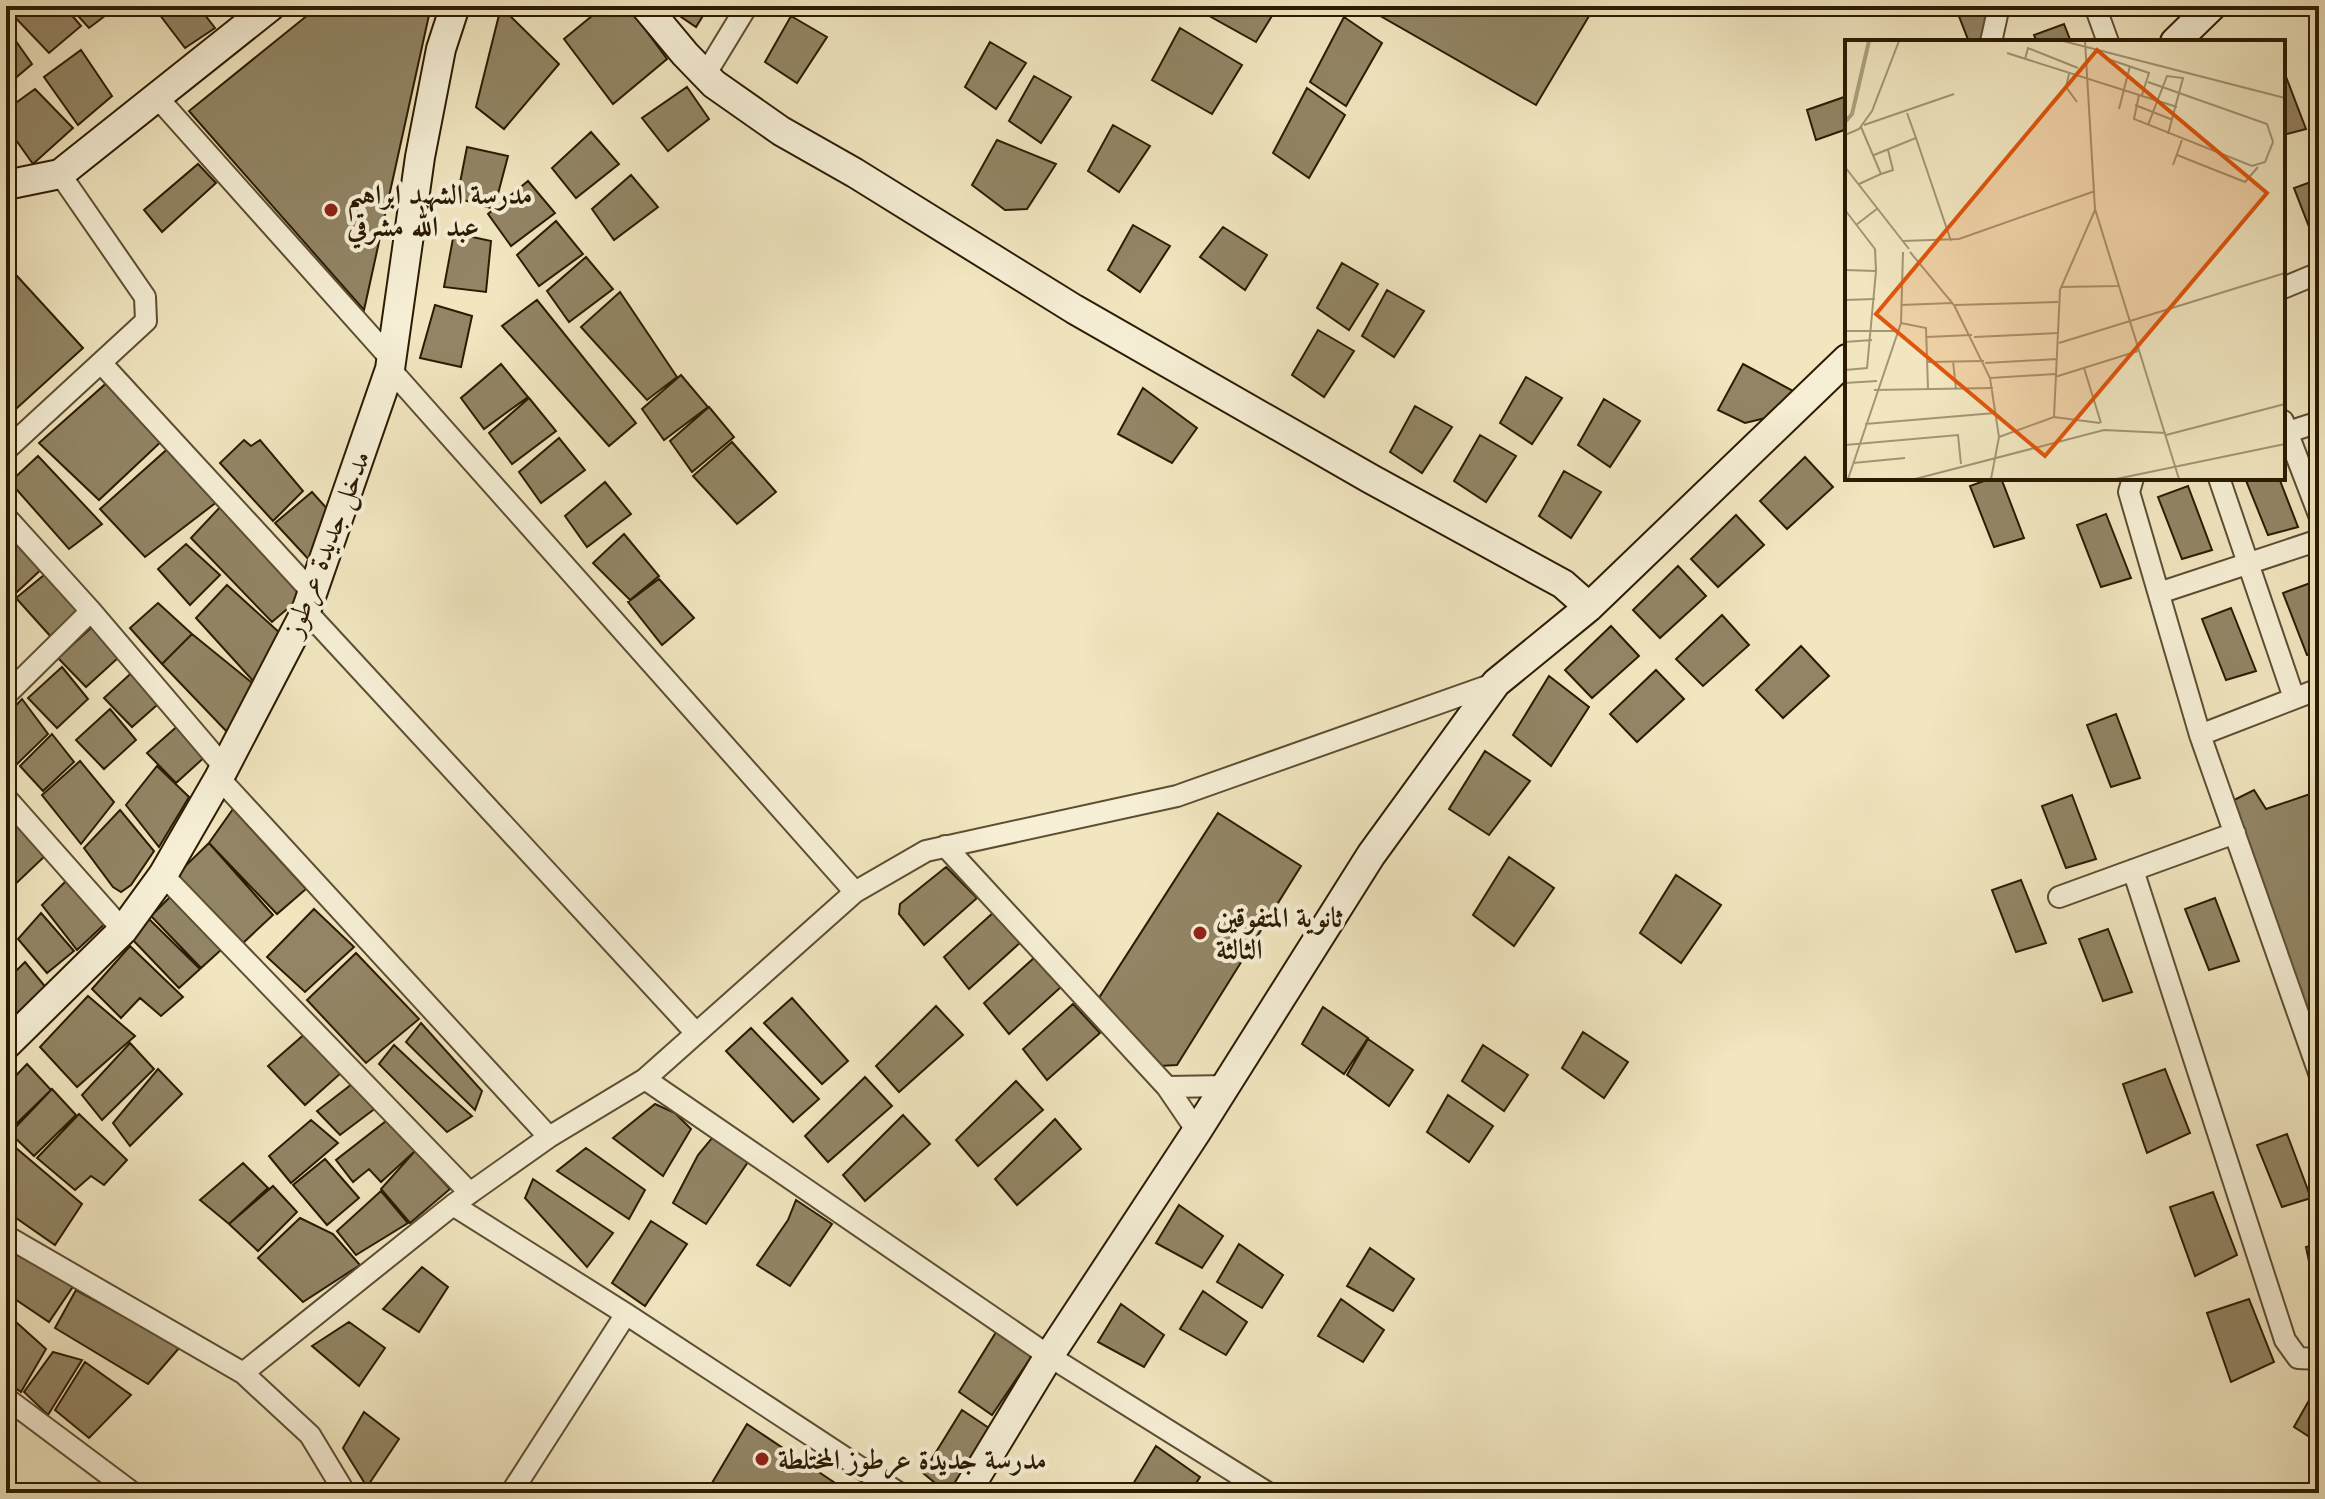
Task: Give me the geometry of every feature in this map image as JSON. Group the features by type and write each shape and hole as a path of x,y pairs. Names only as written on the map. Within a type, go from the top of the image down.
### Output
{"street":[{"path":"6,185 60,174 271,6"},
{"name":"مدخل جديدة عرطوز","path":"6,1045 123,930 163,875 222,772 308,601 390,364 420,157 441,49 455,6"},
{"path":"645,6 705,75 746,109 1074,309 1371,479 1563,584 1589,607"},
{"path":"705,75 747,6"},
{"path":"1991,40 1999,6"},
{"path":"2095,6 2107,40"},
{"path":"2177,40 2212,6"},
{"path":"156,96 855,892"},
{"path":"6,450 146,321 145,297 60,174"},
{"path":"2285,287 2319,273"},
{"path":"966,1493 1049,1356 1226,1086 1371,855 1496,683 1589,607 1845,361"},
{"path":"102,364 308,601 696,1033"},
{"path":"2319,422 2286,427 2319,515"},
{"path":"2132,480 2129,492 2200,735 2319,1073"},
{"path":"2220,480 2294,698"},
{"path":"6,517 91,611 222,772 549,1137"},
{"path":"2159,593 2319,540"},
{"path":"6,695 91,611"},
{"path":"243,1373 461,1199 549,1137 645,1079 855,892 926,851 1177,796 1496,683"},
{"path":"2200,735 2319,689"},
{"path":"6,798 123,930"},
{"path":"2059,897 2235,833"},
{"path":"945,846 1167,1087 1197,1131"},
{"path":"2133,870 2285,1340 2298,1358 2319,1359"},
{"path":"163,875 461,1199 626,1314 899,1493"},
{"path":"645,1079 1049,1356 1268,1493"},
{"path":"1167,1087 1226,1086"},
{"path":"6,1236 243,1373 310,1435 345,1493"},
{"path":"511,1493 626,1314"},
{"path":"6,1398 133,1493"}],"building":[{"path":"12,6 64,6 81,26 49,53 8,10"},
{"path":"69,6 118,6 89,28"},
{"path":"153,6 198,6 215,28 185,48"},
{"name":"مدرسة الشهيد ابراهيم عبد الله مشرقي","path":"319,6 431,6 364,310 189,111"},
{"path":"604,6 628,6 667,59 613,104 564,39"},
{"path":"665,6 709,6 696,27"},
{"path":"1278,6 1256,42 1195,8"},
{"path":"1363,6 1595,6 1536,105"},
{"path":"1955,6 1988,6 2000,38 1968,40"},
{"path":"501,7 559,64 504,129 476,107"},
{"path":"791,16 827,37 797,83 765,62"},
{"path":"1344,17 1382,43 1346,106 1310,82"},
{"path":"2064,24 2070,40 2036,40 2034,35"},
{"path":"6,27 32,64 6,86"},
{"path":"1180,28 1242,65 1212,114 1152,80"},
{"path":"990,42 1026,63 996,109 965,87"},
{"path":"81,50 112,96 78,125 44,77"},
{"path":"2285,74 2306,129 2285,134"},
{"path":"1034,76 1071,97 1041,143 1009,121"},
{"path":"687,87 709,119 668,151 642,118"},
{"path":"1307,88 1345,115 1309,178 1273,153"},
{"path":"35,89 73,128 33,164 6,126 6,110"},
{"path":"1845,97 1845,130 1816,140 1807,110"},
{"path":"1113,125 1150,146 1119,192 1088,171"},
{"path":"591,132 619,164 576,198 552,168"},
{"path":"997,140 1056,164 1027,209 1005,210 972,185"},
{"path":"467,147 508,156 494,209 457,198"},
{"path":"198,164 216,183 162,232 144,210"},
{"path":"631,175 658,207 614,240 592,209"},
{"path":"2319,179 2319,249 2318,250 2294,188"},
{"path":"528,181 555,213 511,246 488,214"},
{"path":"556,221 583,254 539,286 517,255"},
{"path":"1133,225 1170,246 1140,292 1108,270"},
{"path":"1223,227 1267,255 1245,290 1200,257"},
{"path":"454,233 491,241 486,292 444,287"},
{"path":"586,257 613,289 569,322 547,291"},
{"path":"1342,263 1378,284 1349,330 1317,308"},
{"path":"6,264 83,348 6,418"},
{"path":"1387,290 1424,311 1394,357 1362,336"},
{"path":"620,292 677,377 647,400 581,327"},
{"path":"537,300 636,423 609,446 502,326"},
{"path":"435,305 472,316 461,367 420,358"},
{"path":"1318,330 1354,351 1324,397 1292,375"},
{"path":"501,364 528,397 484,429 461,398"},
{"path":"1743,364 1797,393 1778,415 1745,423 1718,410"},
{"path":"681,375 708,407 664,440 642,409"},
{"path":"1526,377 1562,398 1532,444 1500,423"},
{"path":"111,379 165,438 99,500 39,443"},
{"path":"1143,388 1197,428 1172,463 1118,434"},
{"path":"529,398 556,431 512,464 489,433"},
{"path":"1604,399 1640,421 1610,467 1578,445"},
{"path":"1415,406 1452,427 1422,473 1390,452"},
{"path":"709,407 734,437 692,472 670,441"},
{"path":"1480,435 1516,456 1486,502 1454,481"},
{"path":"559,438 585,470 541,503 519,472"},
{"path":"244,440 251,446 260,440 303,491 273,521 220,463"},
{"path":"732,442 776,492 737,524 693,476"},
{"path":"172,445 222,498 145,557 100,509"},
{"path":"38,456 102,524 69,549 10,482"},
{"path":"1805,457 1833,487 1787,529 1760,501"},
{"path":"1564,471 1601,492 1571,538 1539,516"},
{"path":"1986,480 2002,480 2024,538 1994,547 1970,486"},
{"path":"2246,480 2280,480 2298,527 2268,535"},
{"path":"605,482 631,514 587,547 565,516"},
{"path":"2188,486 2212,550 2182,559 2158,497"},
{"path":"312,492 330,512 312,563 275,523"},
{"path":"223,504 307,592 272,622 191,538"},
{"path":"2106,514 2131,578 2101,587 2077,525"},
{"path":"1736,515 1764,545 1718,587 1691,559"},
{"path":"6,531 47,564 17,592 6,580"},
{"path":"624,534 659,576 630,600 593,563"},
{"path":"186,544 220,575 190,605 158,569"},
{"path":"1678,566 1706,596 1660,638 1633,610"},
{"path":"49,571 82,610 52,638 16,598"},
{"path":"659,579 694,618 662,645 628,602"},
{"path":"2313,582 2319,599 2319,651 2307,655 2283,593"},
{"path":"227,585 281,634 255,683 196,618"},
{"path":"158,603 192,634 162,664 130,628"},
{"path":"2231,608 2256,671 2226,680 2202,619"},
{"path":"1722,615 1749,645 1703,686 1676,659"},
{"path":"1611,626 1639,656 1592,698 1565,670"},
{"path":"92,627 118,658 86,687 58,658"},
{"path":"192,634 256,686 230,735 162,664"},
{"path":"1801,646 1829,676 1783,718 1756,690"},
{"path":"62,667 88,699 57,728 28,698"},
{"path":"138,667 164,699 132,727 104,698"},
{"path":"1656,670 1684,699 1637,742 1610,714"},
{"path":"1549,676 1589,707 1551,766 1513,735"},
{"path":"22,699 48,734 17,764 6,753 6,716"},
{"path":"110,709 136,740 104,769 76,740"},
{"path":"2116,714 2140,778 2111,787 2087,725"},
{"path":"181,723 208,754 176,783 147,753"},
{"path":"52,734 74,762 43,791 20,766"},
{"path":"1485,751 1530,781 1489,835 1449,809"},
{"path":"80,761 114,802 81,844 42,795"},
{"path":"157,766 189,797 159,847 126,805"},
{"path":"2254,790 2266,809 2319,791 2319,1054 2234,800"},
{"path":"2072,795 2096,859 2066,868 2042,806"},
{"path":"233,809 306,889 277,914 209,843"},
{"path":"120,810 154,851 131,885 121,892 113,887 84,848"},
{"name":"ثانوية المتفوقين الثالثة","path":"1218,813 1301,866 1177,1065 1159,1066 1097,1001"},
{"path":"10,816 47,854 6,893 6,820"},
{"path":"209,843 273,915 243,943 175,876"},
{"path":"1509,857 1554,888 1514,946 1473,915"},
{"path":"946,867 977,898 924,945 899,914 900,904"},
{"path":"1676,875 1721,905 1681,963 1640,933"},
{"path":"70,877 110,919 77,950 42,905"},
{"path":"2021,880 2046,943 2016,952 1992,890"},
{"path":"170,897 222,949 201,968 151,916"},
{"path":"2215,898 2239,961 2209,970 2185,909"},
{"path":"314,909 354,947 305,992 267,957"},
{"path":"994,912 1021,942 969,989 944,957"},
{"path":"41,913 74,951 47,973 18,939"},
{"path":"148,918 200,969 179,988 130,937"},
{"path":"2108,929 2132,992 2103,1001 2079,939"},
{"path":"130,946 183,997 161,1016 140,998 121,1018 92,989"},
{"path":"356,953 419,1019 366,1063 307,1000"},
{"path":"1034,958 1061,987 1009,1034 984,1003"},
{"path":"25,962 47,989 12,1021 6,1013 6,981"},
{"path":"88,996 135,1036 77,1087 40,1047"},
{"path":"792,998 848,1061 822,1084 764,1023"},
{"path":"1073,1004 1100,1033 1047,1080 1023,1049"},
{"path":"936,1006 963,1035 899,1092 876,1066"},
{"path":"1323,1007 1368,1038 1344,1074 1302,1044"},
{"path":"421,1023 482,1091 475,1110 406,1042"},
{"path":"751,1028 819,1099 793,1122 726,1051"},
{"path":"307,1032 341,1073 305,1105 268,1066"},
{"path":"1583,1032 1628,1062 1604,1098 1562,1068"},
{"path":"1368,1039 1413,1070 1389,1106 1347,1075"},
{"path":"130,1043 154,1069 102,1120 82,1095"},
{"path":"394,1045 472,1116 447,1132 379,1064"},
{"path":"1483,1045 1528,1075 1504,1111 1462,1081"},
{"path":"27,1064 51,1090 9,1131 6,1127 6,1086"},
{"path":"158,1069 182,1094 130,1146 113,1123"},
{"path":"2165,1069 2190,1133 2147,1153 2123,1084"},
{"path":"865,1077 892,1106 828,1162 805,1136"},
{"path":"356,1081 377,1107 340,1135 317,1111"},
{"path":"1016,1081 1043,1110 978,1166 956,1140"},
{"path":"52,1089 76,1115 34,1156 10,1133"},
{"path":"1448,1095 1493,1126 1469,1162 1427,1132"},
{"path":"655,1104 675,1113 691,1129 663,1176 613,1138"},
{"path":"79,1114 127,1160 104,1185 91,1176 75,1190 37,1158"},
{"path":"903,1115 930,1144 865,1201 843,1175"},
{"path":"390,1118 415,1151 381,1182 369,1169 353,1182 336,1160"},
{"path":"1055,1119 1081,1149 1017,1205 995,1179"},
{"path":"311,1120 338,1143 291,1183 269,1156"},
{"path":"2287,1134 2311,1198 2282,1207 2257,1145"},
{"path":"712,1138 748,1162 706,1224 673,1203 698,1155"},
{"path":"9,1142 82,1204 55,1245 6,1211 6,1145"},
{"path":"586,1148 645,1190 629,1219 557,1171"},
{"path":"415,1151 450,1189 410,1223 381,1189"},
{"path":"325,1159 359,1198 327,1225 293,1185"},
{"path":"243,1163 268,1188 229,1224 200,1200"},
{"path":"533,1179 613,1233 587,1267 525,1198"},
{"path":"273,1186 297,1212 258,1251 229,1224"},
{"path":"381,1191 408,1223 356,1255 337,1231"},
{"path":"2213,1192 2237,1255 2195,1276 2170,1207"},
{"path":"796,1200 832,1224 790,1286 757,1265 788,1220"},
{"path":"1179,1205 1223,1236 1202,1268 1156,1243"},
{"path":"300,1218 333,1234 360,1265 303,1302 258,1258"},
{"path":"651,1221 687,1244 645,1306 612,1283"},
{"path":"1239,1244 1283,1275 1262,1308 1217,1282"},
{"path":"2319,1244 2319,1309 2306,1247"},
{"path":"1370,1248 1414,1279 1393,1311 1347,1286"},
{"path":"14,1253 74,1285 49,1322 6,1293 6,1264"},
{"path":"422,1267 448,1287 419,1332 383,1309"},
{"path":"76,1290 180,1347 148,1384 55,1328"},
{"path":"1203,1291 1247,1322 1226,1355 1180,1329"},
{"path":"1341,1299 1384,1330 1363,1362 1318,1336"},
{"path":"2249,1299 2274,1362 2231,1382 2207,1313"},
{"path":"1121,1304 1164,1335 1144,1367 1098,1342"},
{"path":"6,1313 46,1349 21,1392 6,1381"},
{"path":"349,1322 385,1348 359,1386 312,1346"},
{"path":"998,1329 1034,1353 992,1415 959,1392"},
{"path":"53,1352 82,1360 48,1415 24,1392"},
{"path":"85,1362 131,1395 89,1438 55,1410"},
{"path":"2312,1395 2319,1399 2319,1443 2294,1427"},
{"path":"962,1410 998,1434 957,1490 940,1487 923,1473"},
{"path":"364,1412 399,1439 367,1487 343,1448"},
{"name":"مدرسة جديدة عرطوز المختلطة","path":"747,1424 850,1493 706,1493"},
{"path":"1156,1446 1200,1477 1190,1493 1150,1493 1133,1484"}],"place":[{"name":"مدرسة الشهيد ابراهيم عبد الله مشرقي","path":"331,210"},
{"name":"ثانوية المتفوقين الثالثة","path":"1200,933"},
{"name":"مدرسة جديدة عرطوز المختلطة","path":"762,1459"}]}
